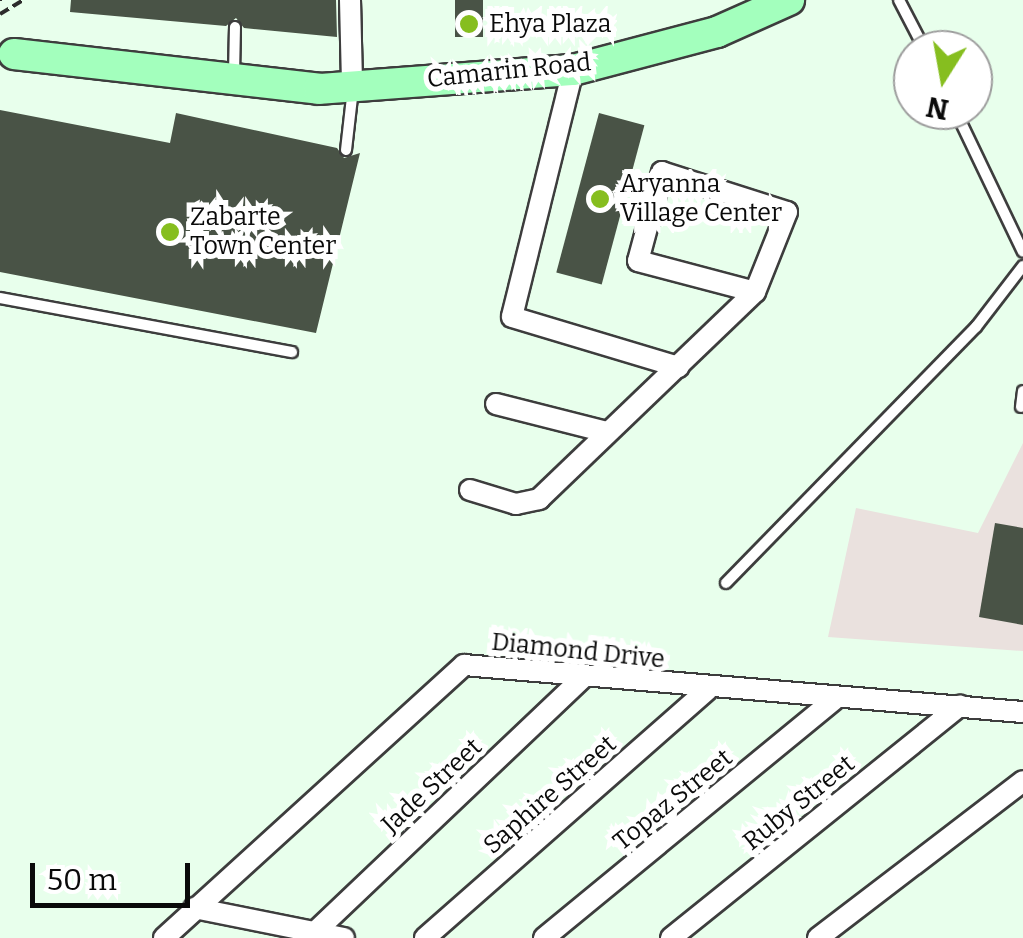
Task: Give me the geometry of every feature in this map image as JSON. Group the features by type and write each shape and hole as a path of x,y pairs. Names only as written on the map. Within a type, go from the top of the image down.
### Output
{"main road":[{"name":"Camarin Road","path":"7,54 234,86 572,70 717,32 789,0"},
{"name":"Camarin Road","path":"7,54 345,83"}],"street":[{"path":"345,83 350,0"},
{"path":"572,70 512,317 679,367"},
{"path":"470,490 529,503 755,292 787,212 662,172 638,260 755,292"},
{"path":"496,404 607,432"},
{"name":"Diamond Drive","path":"164,938 451,670 584,676 707,690 1023,712"},
{"name":"Jade Street","path":"314,932 584,676"},
{"name":"Saphire Street","path":"425,938 707,690"},
{"name":"Topaz Street","path":"544,938 834,700"},
{"name":"Ruby Street","path":"670,938 960,706"},
{"path":"818,938 1023,782"},
{"path":"194,908 344,938"}],"lane":[{"path":"899,0 915,30"},
{"path":"234,74 235,27"},
{"path":"345,83 346,150"},
{"path":"965,130 1023,252"},
{"path":"726,583 976,327 1023,266"},
{"path":"0,298 292,352"},
{"path":"1021,407 1023,391"}],"path":[{"path":"0,14 23,0"}],"shaded area":[{"path":"1023,443 1023,651 828,637 856,508 978,533"}],"building":[{"path":"71,0 336,0 337,37 244,28 236,18 226,26 70,12"},
{"path":"455,0 483,0 483,37 455,37"},
{"name":"Zabarte Town Center","path":"0,110 170,143 176,113 337,148 344,158 360,153 316,333 0,272"},
{"name":"Aryanna Village Center","path":"599,113 644,125 602,285 556,272"},
{"path":"995,523 1023,528 1023,625 979,617"}],"place":[{"name":"Ehya Plaza","path":"469,24"},
{"name":"Aryanna Village Center","path":"600,199"},
{"name":"Zabarte Town Center","path":"170,232"}]}
